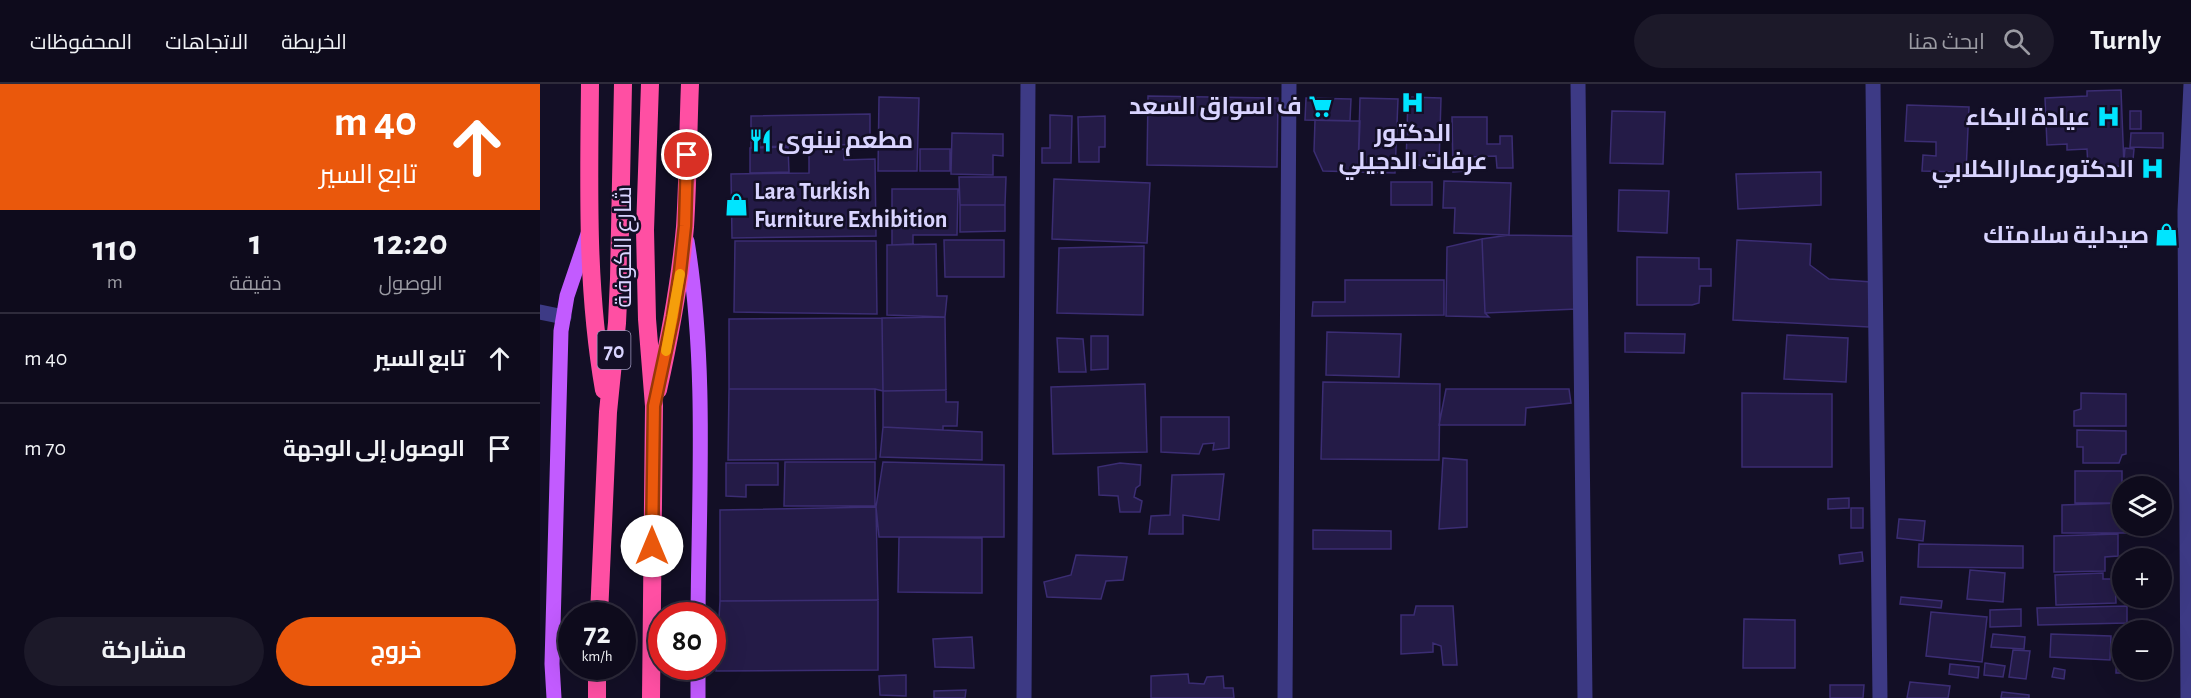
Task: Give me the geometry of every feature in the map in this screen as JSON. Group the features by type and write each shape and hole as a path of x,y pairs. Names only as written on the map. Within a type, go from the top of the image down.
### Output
{"highway":[{"path":"590,84 589,231 594,321 608,412"},
{"name":"شارع الكوفة","path":"600,602 608,412 619,290 623,84"},
{"name":"شارع الكوفة","path":"650,84 645,252 647,319 654,406 651,698"},
{"path":"654,406 673,317 685,226 690,84"},
{"path":"597,680 597,698"}],"main road":[{"path":"685,226 698,334 699,602"},
{"path":"549,695 546,665 559,365 567,297 576,263 589,231"},
{"path":"698,680 698,698"}],"street":[{"path":"1024,698 1028,84"},
{"path":"1285,698 1289,84"},
{"path":"1578,84 1585,698"},
{"path":"1873,84 1880,698"},
{"path":"2188,698 2185,211 2191,84"},
{"path":"540,312 564,317"}],"building":[{"path":"2121,90 2124,166 2088,167 2087,149 2067,150 2067,144 2047,145 2045,98 2087,96 2087,91"},
{"path":"1148,96 1278,98 1277,167 1147,165"},
{"path":"879,97 919,98 917,171 878,171"},
{"path":"1408,97 1441,98 1439,166 1406,165"},
{"path":"1306,98 1351,99 1350,121 1305,120"},
{"path":"1360,98 1398,99 1395,173 1358,172"},
{"path":"1907,105 1969,107 1966,172 1922,171 1923,155 1936,156 1936,142 1905,141"},
{"path":"1612,111 1665,112 1663,164 1610,163"},
{"path":"2130,111 2141,111 2141,129 2130,129"},
{"path":"870,114 870,144 751,147 751,116"},
{"path":"1050,115 1072,116 1071,163 1042,163 1042,148 1050,148"},
{"path":"1105,116 1105,147 1099,147 1099,162 1079,162 1078,117"},
{"path":"1452,117 1487,117 1487,144 1500,144 1500,136 1512,136 1513,168 1497,168 1496,156 1467,157 1467,171 1453,172"},
{"path":"1315,120 1360,121 1358,172 1323,171 1314,151"},
{"path":"952,133 1003,134 1003,156 993,155 993,175 951,174"},
{"path":"2131,133 2163,133 2163,148 2130,147"},
{"path":"788,147 789,172 750,173 750,148"},
{"path":"2125,148 2134,149 2133,160 2124,160"},
{"path":"844,149 844,160 875,159 876,236 732,238 731,174 809,173 809,150"},
{"path":"920,149 950,149 950,171 920,171"},
{"path":"1821,172 1821,205 1738,209 1736,174"},
{"path":"959,177 1006,177 1005,205 960,205"},
{"path":"1054,179 1150,183 1147,243 1052,239"},
{"path":"1444,181 1511,183 1509,235 1454,233 1455,208 1443,208"},
{"path":"1391,182 1432,182 1432,205 1391,205"},
{"path":"892,189 958,189 957,235 913,235 913,244 892,245"},
{"path":"1619,190 1669,191 1667,233 1618,231"},
{"path":"960,205 1005,205 1005,231 960,232"},
{"path":"1509,235 1574,236 1577,309 1485,313 1482,239"},
{"path":"1482,239 1485,313 1489,317 1446,316 1447,247"},
{"path":"944,240 1004,240 1004,277 945,277"},
{"path":"1737,240 1811,244 1810,265 1829,279 1872,282 1869,327 1733,320"},
{"path":"735,241 876,241 877,314 734,312"},
{"path":"936,244 937,296 947,296 945,317 887,315 887,245"},
{"path":"1144,246 1143,315 1057,313 1059,248"},
{"path":"1637,257 1699,258 1699,269 1711,269 1711,286 1700,286 1699,303 1692,305 1637,305"},
{"path":"1345,280 1444,280 1444,315 1312,316 1313,302 1345,302"},
{"path":"945,317 946,390 883,391 882,318"},
{"path":"882,318 883,391 875,389 729,389 729,319"},
{"path":"1327,332 1401,334 1399,377 1326,375"},
{"path":"1625,333 1685,334 1684,353 1625,352"},
{"path":"1787,335 1848,338 1846,382 1784,379"},
{"path":"1091,336 1108,336 1108,369 1091,370"},
{"path":"1057,338 1083,339 1086,372 1059,372"},
{"path":"1323,382 1440,384 1439,460 1321,459"},
{"path":"1145,384 1147,452 1053,454 1051,387"},
{"path":"729,389 875,389 876,459 728,460"},
{"path":"1446,389 1569,389 1571,403 1526,408 1525,425 1439,425"},
{"path":"946,390 946,402 958,402 957,426 943,426 943,430 883,427 883,391"},
{"path":"1742,393 1832,394 1832,467 1742,467"},
{"path":"2081,393 2126,394 2126,426 2074,426 2074,411 2081,409"},
{"path":"1161,417 1229,417 1229,448 1213,450 1214,443 1203,444 1199,454 1161,452"},
{"path":"883,427 982,432 982,460 880,457"},
{"path":"2077,430 2126,431 2126,454 2122,455 2119,463 2083,463 2083,447 2077,447"},
{"path":"1443,458 1467,460 1467,527 1439,529"},
{"path":"785,462 875,462 875,506 784,506"},
{"path":"883,462 1004,465 1004,537 879,537 876,507"},
{"path":"726,463 778,463 778,485 746,485 746,497 726,496"},
{"path":"1120,463 1141,465 1140,485 1136,488 1134,497 1142,501 1140,512 1120,512 1118,496 1099,495 1098,467"},
{"path":"2075,471 2122,471 2122,476 2112,476 2112,503 2075,503"},
{"path":"1224,474 1219,520 1183,515 1183,534 1149,534 1151,516 1170,515 1172,475"},
{"path":"1849,498 1849,508 1828,509 1828,499"},
{"path":"2112,503 2112,533 2062,533 2062,505"},
{"path":"876,507 878,600 720,601 720,510"},
{"path":"1851,508 1863,508 1863,528 1851,528"},
{"path":"1899,519 1925,521 1923,541 1897,538"},
{"path":"1313,530 1391,531 1391,549 1313,549"},
{"path":"2112,534 2118,536 2118,548 2112,548 2112,556 2105,557 2105,571 2054,572 2054,536"},
{"path":"899,537 982,538 982,593 898,592"},
{"path":"1919,544 2023,546 2023,568 1918,567"},
{"path":"1862,552 1863,561 1840,564 1839,555"},
{"path":"1076,555 1127,557 1123,580 1106,581 1101,599 1047,597 1044,582 1071,575"},
{"path":"1970,570 2005,573 2003,602 1967,599"},
{"path":"2103,573 2103,579 2112,579 2112,603 2056,605 2055,575"},
{"path":"1901,597 1942,601 1941,608 1900,604"},
{"path":"878,600 878,670 726,671 726,602 720,601"},
{"path":"1416,606 1453,606 1457,665 1443,665 1441,646 1433,643 1433,652 1401,654 1401,615 1414,615"},
{"path":"2037,608 2127,608 2127,620 2112,620 2112,623 2038,625"},
{"path":"2021,609 2021,626 1990,627 1990,610"},
{"path":"1931,612 1987,617 1982,662 1926,656"},
{"path":"1744,619 1795,620 1795,668 1743,668"},
{"path":"1993,634 2025,637 2024,649 1991,647"},
{"path":"2051,634 2111,636 2110,660 2050,657"},
{"path":"972,637 974,668 935,667 933,639"},
{"path":"2013,650 2030,651 2026,679 2009,677"},
{"path":"1985,663 2005,666 2003,677 1984,675"},
{"path":"1950,664 1979,667 1978,678 1949,674"},
{"path":"2054,668 2065,670 2064,679 2052,677"},
{"path":"1188,674 1189,683 1204,684 1207,677 1223,676 1224,688 1233,688 1234,698 1151,698 1151,676"},
{"path":"906,675 906,696 880,695 879,676"},
{"path":"1910,682 1950,686 1948,698 1907,698"},
{"path":"1830,685 1864,685 1863,698 1830,698"},
{"path":"966,690 965,698 934,698 934,691"},
{"path":"2002,692 2029,695 2029,698 2001,698"}],"slow traffic":[{"path":"666,351 680,274"}],"place":[{"name":"الدكتور عرفات الدجيلي","path":"1413,103"},
{"name":"ف اسواق السعد","path":"1320,106"},
{"name":"عيادة البكاء","path":"2108,117"},
{"name":"مطعم نينوى","path":"760,140"},
{"name":"الدكتورعمارالكلابي","path":"2152,169"},
{"name":"Lara Turkish Furniture Exhibition","path":"736,205"},
{"name":"صيدلية سلامتك","path":"2167,235"}],"route":[{"path":"652,546 654,406 680,272 685,226 687,155"}]}
